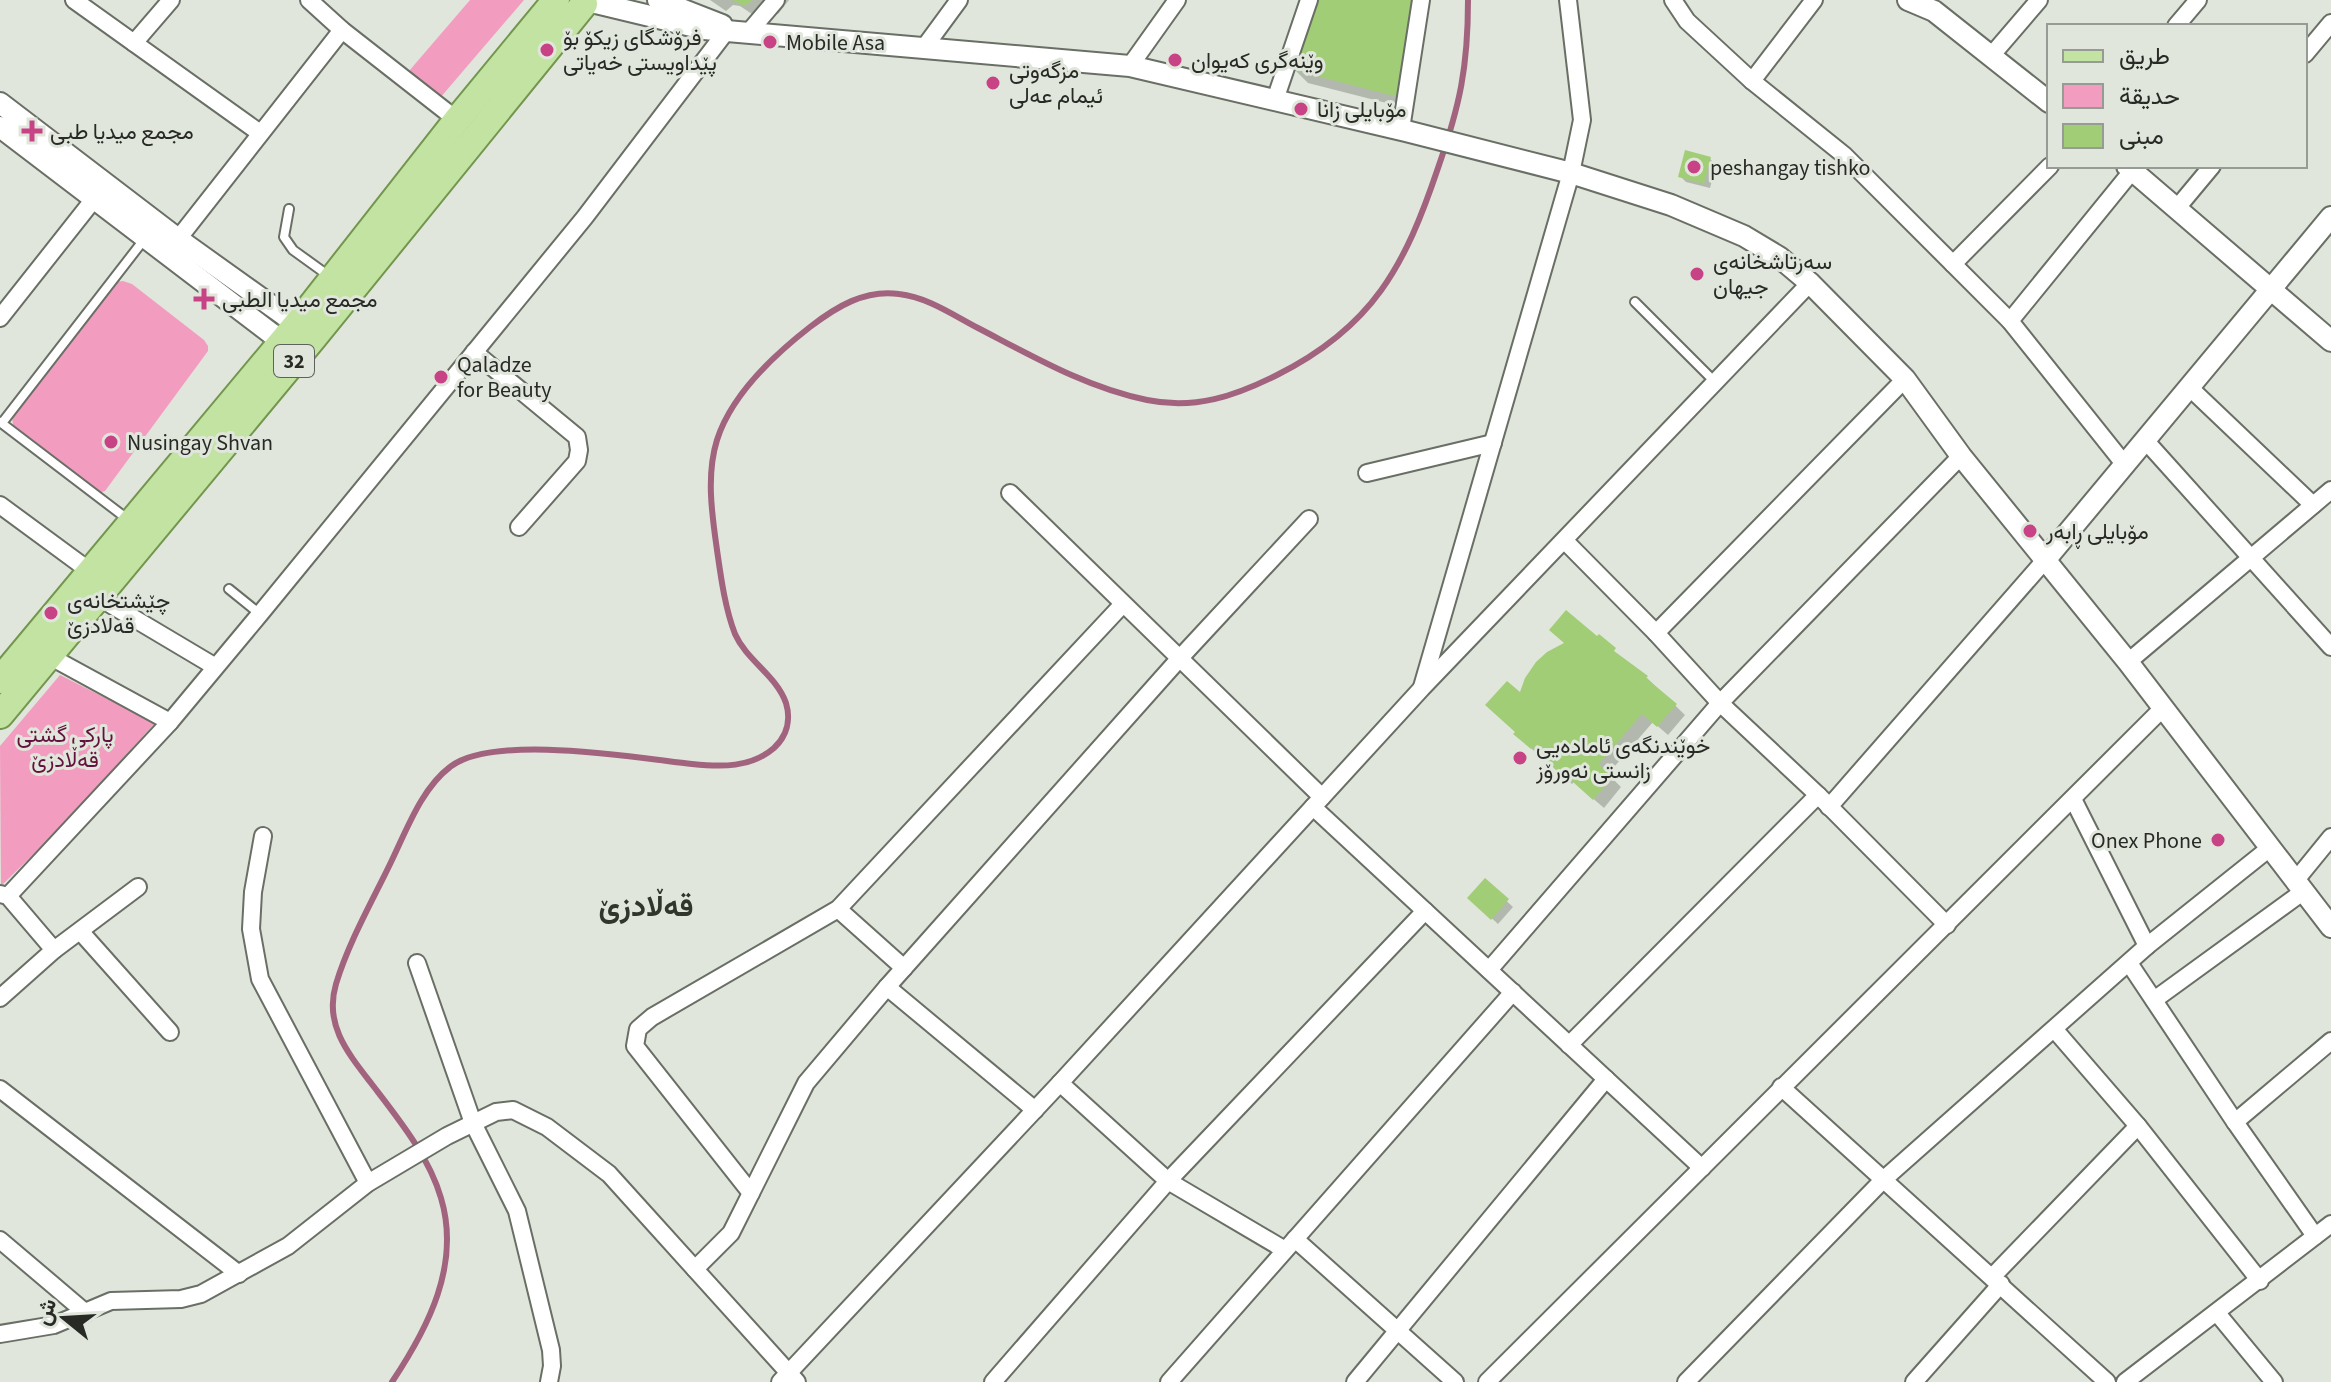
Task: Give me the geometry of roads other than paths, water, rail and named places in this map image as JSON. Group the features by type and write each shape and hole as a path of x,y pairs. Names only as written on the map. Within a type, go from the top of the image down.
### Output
{"main road":[{"name":"32","path":"0,715 6,684 95,584 298,339 333,279 457,120 556,0"},
{"name":"32","path":"6,684 49,656 132,523 298,339 590,2"}],"street":[{"path":"74,0 260,133"},
{"path":"134,43 171,0"},
{"path":"309,0 342,30 457,120"},
{"path":"658,0 739,31"},
{"path":"54,950 4,895 170,722 739,31 776,0"},
{"path":"923,49 959,0"},
{"path":"1130,66 1177,0"},
{"path":"1275,100 1309,0"},
{"path":"1404,130 1421,0"},
{"path":"1422,688 1571,173 1582,120 1568,0"},
{"path":"1673,0 1687,21 1752,81 1844,155 2010,321 2125,465"},
{"path":"1752,81 1814,0"},
{"path":"1908,0 1934,11 2047,100"},
{"path":"1991,56 2039,0"},
{"path":"2178,24 2198,0"},
{"path":"590,2 692,28 1130,66 1404,130 1571,173 1709,220 1779,257 1810,283 1905,379 1961,456 2128,662 2331,927"},
{"path":"2307,52 2331,23"},
{"path":"178,239 342,30"},
{"path":"0,103 178,239 298,339"},
{"path":"0,127 146,237 298,339"},
{"path":"1953,264 2048,168"},
{"path":"2010,321 2130,168 2331,341"},
{"path":"2177,208 2210,168"},
{"path":"0,318 94,199"},
{"path":"1569,1045 1824,801 2046,559 2331,217"},
{"path":"0,1334 41,1329 116,1300 191,1298 288,1246 368,1183 447,1136 496,1112 513,1110 547,1127 609,1174 788,1379 1422,688 1810,283"},
{"path":"474,352 577,437 577,461 519,527"},
{"path":"1656,633 1905,379"},
{"path":"2189,387 2313,505"},
{"path":"2145,440 2331,647"},
{"path":"1367,473 1493,443"},
{"path":"1489,970 1720,703 1961,456"},
{"path":"2128,662 2331,490"},
{"path":"1010,493 1179,659 1425,911 1702,1168"},
{"path":"0,505 95,584 214,666"},
{"path":"695,1269 731,1233 806,1083 887,987 1179,659 1309,519"},
{"path":"1565,541 1720,703 1824,801 1947,925"},
{"path":"751,1193 635,1046 638,1029 652,1017 838,909 1123,604"},
{"path":"49,656 170,722"},
{"path":"1487,1382 2163,708"},
{"path":"2073,799 2147,946"},
{"path":"263,836 253,892 251,929 260,979 368,1183"},
{"path":"2154,1000 2300,886 2331,837"},
{"path":"1686,1382 1883,1180 2147,946 2271,847"},
{"path":"0,998 54,950 138,887"},
{"path":"838,909 904,968"},
{"path":"993,1382 1168,1181 1425,911"},
{"path":"80,931 170,1032"},
{"path":"417,963 473,1123 517,1211 551,1350 549,1382"},
{"path":"2129,963 2315,1236"},
{"path":"887,987 1035,1110"},
{"path":"1169,1382 1513,992"},
{"path":"2055,1030 2138,1126 2260,1281"},
{"path":"2235,1122 2331,1041"},
{"path":"1355,1382 1606,1079"},
{"path":"1060,1083 1168,1181 1290,1244 1398,1330 1455,1382"},
{"path":"1781,1087 2107,1382"},
{"path":"0,1089 239,1274"},
{"path":"1914,1382 1997,1280 2138,1126"},
{"path":"2125,1382 2331,1224"},
{"path":"0,1240 86,1313"},
{"path":"2217,1313 2274,1382"}],"lane":[{"path":"289,209 284,237 293,250 333,279"},
{"path":"132,523 1,422 146,237"},
{"path":"1635,302 1714,381"},
{"path":"229,589 260,614"}],"waterway":[{"path":"392,1382 418,1340 438,1295 447,1247 446,1223 441,1198 429,1167 401,1123 346,1049 335,1025 333,998 354,936 431,786 450,767 471,757 498,751 567,750 725,766 746,763 774,748 787,727 786,703 776,684 740,644 726,603 713,523 714,453 732,408 755,378 782,350 841,306 874,294 899,294 920,299 1081,379 1125,395 1165,403 1198,402 1246,389 1310,356 1338,336 1381,290 1398,264 1426,203 1452,125 1461,86 1468,0"}],"place":[{"name":"Mobile Asa","path":"770,42"},
{"name":"فرۆشگای زیکۆ بۆ پێداویستی خەیاتی","path":"547,50"},
{"name":"وێنەگری کەیوان","path":"1175,60"},
{"name":"مزگەوتی ئیمام عەلی","path":"993,83"},
{"name":"مۆبایلی زانا","path":"1301,109"},
{"name":"مجمع میدیا طبی","path":"32,131"},
{"name":"peshangay tishko","path":"1694,167"},
{"name":"سەرتاشخانەی جیهان","path":"1697,274"},
{"name":"مجمع میدیا الطبی","path":"204,299"},
{"name":"Qaladze for Beauty","path":"441,377"},
{"name":"Nusingay Shvan","path":"111,442"},
{"name":"مۆبایلی ڕابەر","path":"2030,531"},
{"name":"چێشتخانەی قەلادزێ","path":"51,613"},
{"name":"خوێندنگەی ئامادەیی زانستی نەورۆز","path":"1520,758"},
{"name":"Onex Phone","path":"2218,840"}],"district":[{"name":"قەڵادزێ","path":"646,906"}],"park label":[{"name":"پارکی گشتی قەڵادزێ","path":"65,746"}]}
